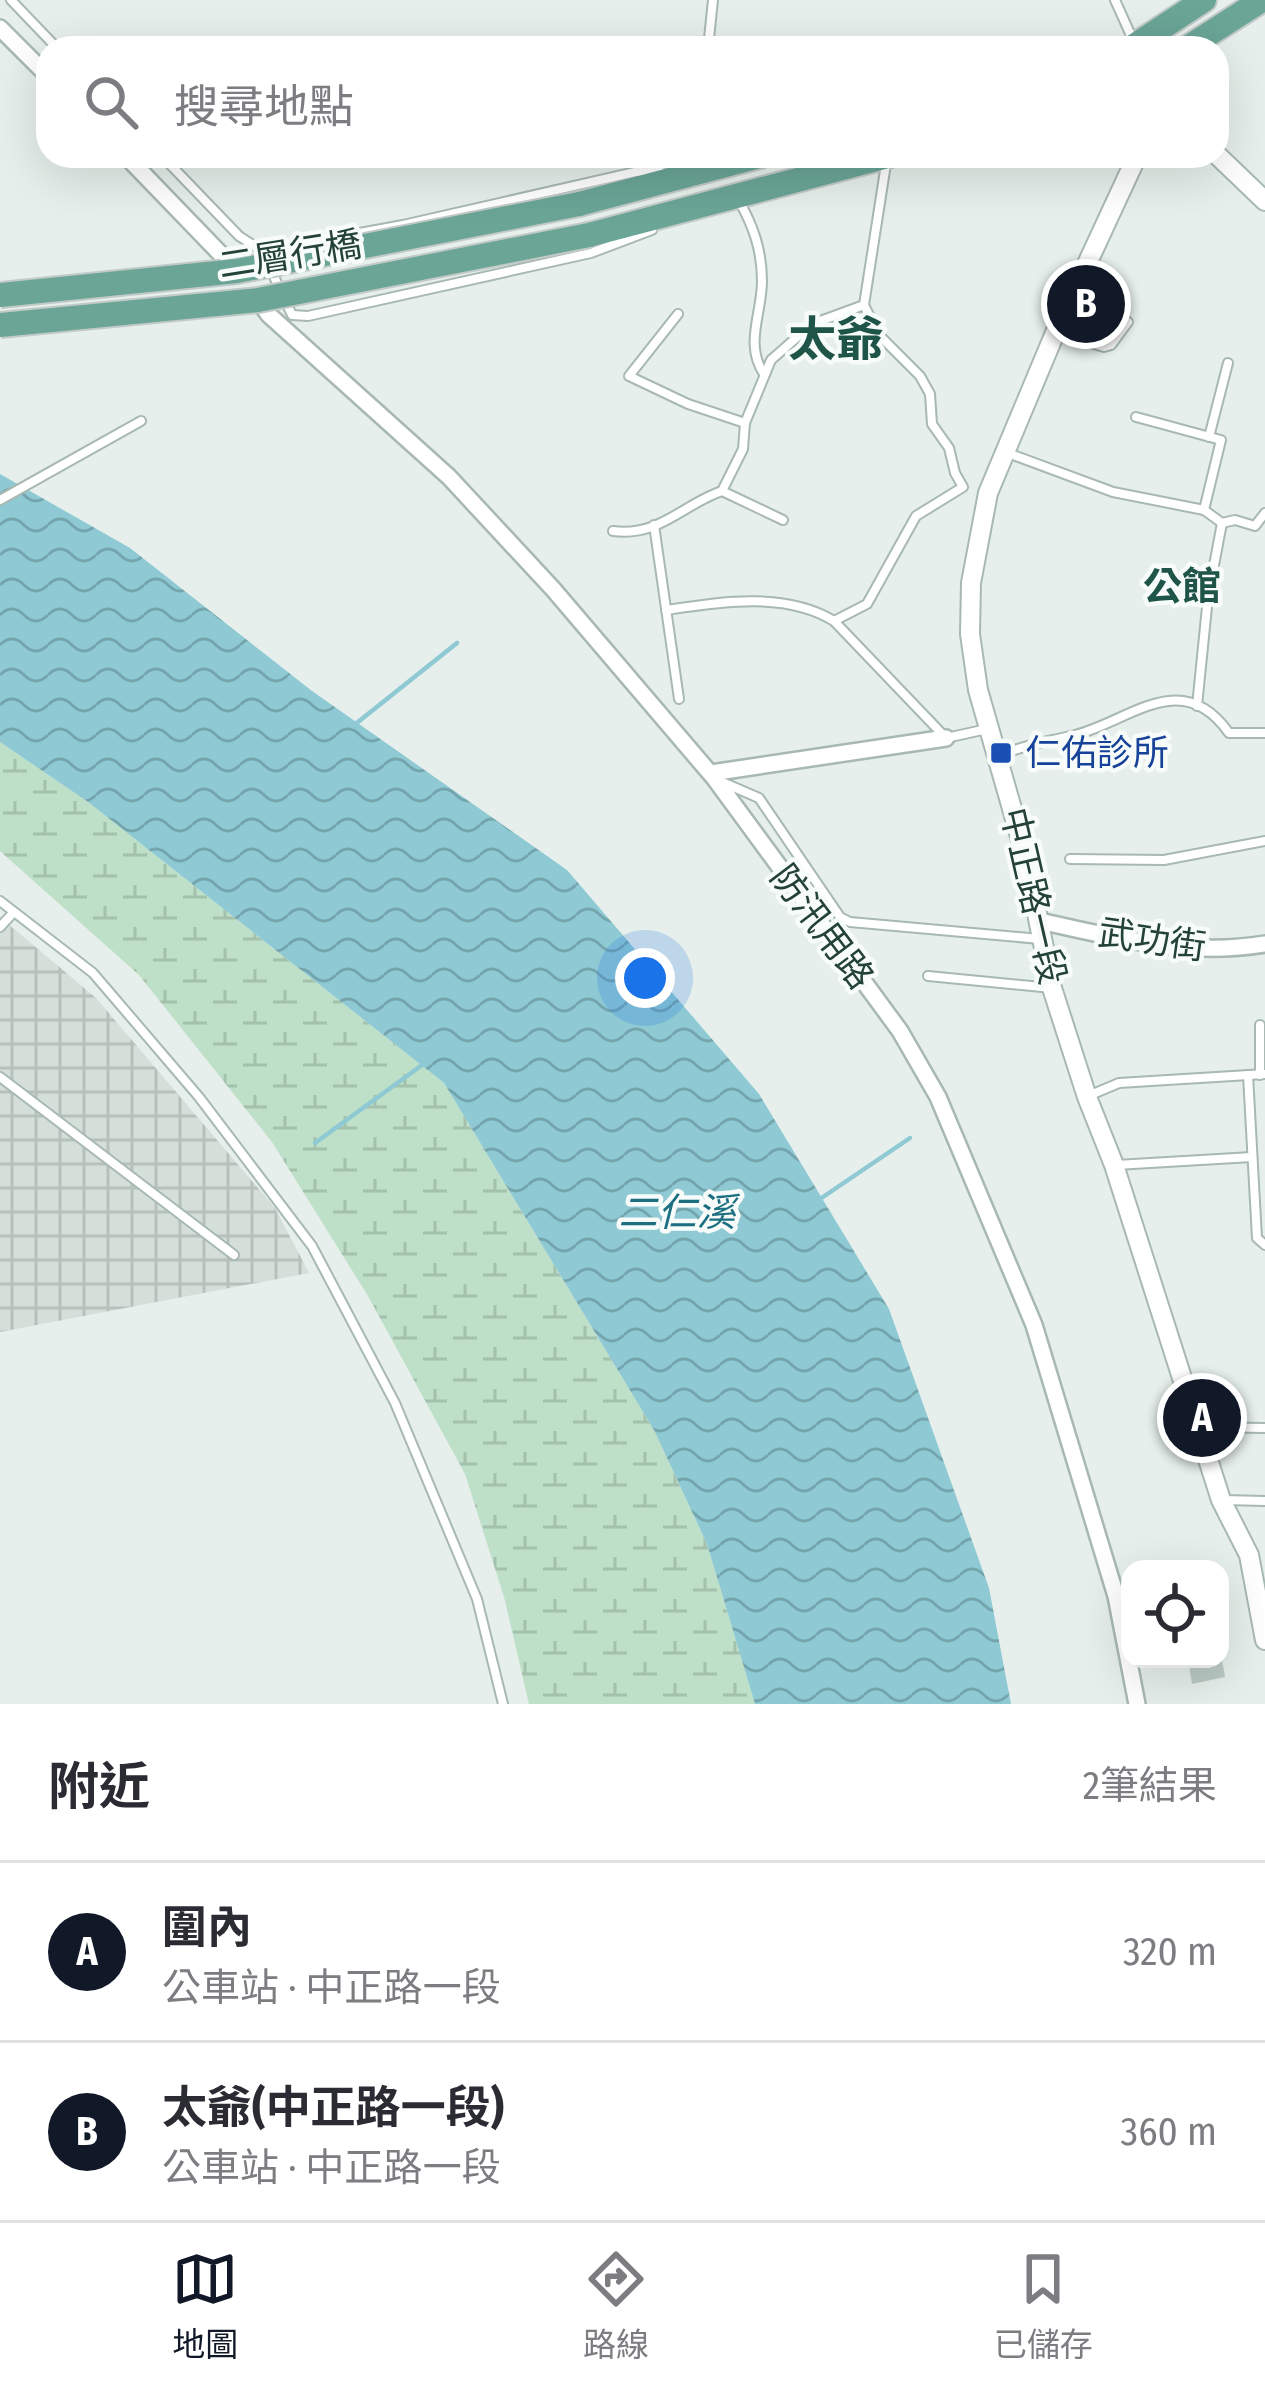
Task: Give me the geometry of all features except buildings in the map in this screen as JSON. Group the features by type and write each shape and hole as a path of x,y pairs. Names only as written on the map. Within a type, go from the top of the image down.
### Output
{"main road":[{"path":"1150,36 1204,0"},
{"path":"1206,36 1262,0"},
{"name":"二層行橋","path":"0,295 238,271 579,204 705,168"},
{"name":"二層行橋","path":"0,326 258,300 589,235 846,168"}],"street":[{"path":"0,28 36,64"},
{"path":"1229,166 1265,201"},
{"path":"138,168 238,271"},
{"name":"中正路一段","path":"1131,168 988,493 971,583 970,634 978,691 1000,755 1052,988 1221,1500 1257,1555 1265,1640"},
{"name":"防汛用路","path":"258,300 464,493 553,589 713,776 900,1031 938,1096 1034,1325 1116,1596 1137,1704"},
{"path":"713,776 946,739"},
{"name":"武功街","path":"1041,930 1210,950 1265,944"}],"lane":[{"path":"11,0 46,36"},
{"path":"709,36 713,0"},
{"path":"1115,0 1130,36"},
{"path":"174,168 239,236 262,250 292,315 308,316 591,253 729,201 755,229 762,280 754,353 765,375"},
{"path":"262,250 403,225 635,172 674,168"},
{"path":"886,168 864,304 879,335 920,376 930,394 932,424 949,448 963,487"},
{"path":"722,491 743,449 746,422 771,360 812,325 864,304"},
{"path":"678,314 629,376 688,404 746,422"},
{"path":"1055,333 1111,346 1128,322"},
{"path":"1209,437 1228,363"},
{"path":"1136,417 1221,440 1204,510"},
{"path":"0,500 141,421"},
{"path":"1003,452 1113,492 1204,510 1222,523 1235,520 1255,526 1265,513"},
{"path":"834,621 868,604 916,516 963,487 988,493"},
{"path":"613,531 626,533 671,521 698,499 722,491 783,520"},
{"path":"1197,706 1202,634 1222,523"},
{"path":"654,525 679,699"},
{"path":"665,610 731,601 796,604 834,621 946,739 988,729"},
{"path":"1000,755 1039,740 1074,735 1164,699 1209,711 1229,733 1265,733"},
{"path":"713,776 759,798 840,917 850,922 1041,930"},
{"path":"1070,860 1164,860 1265,841"},
{"path":"0,901 93,973 200,1097 312,1246 395,1403 477,1599 503,1704"},
{"path":"0,927 13,913"},
{"path":"928,976 1052,988"},
{"path":"1087,1097 1118,1083 1262,1074 1259,1024"},
{"path":"1248,1075 1257,1238 1265,1244"},
{"path":"0,1077 235,1255"},
{"path":"1114,1165 1252,1157"},
{"path":"1199,1426 1265,1428"},
{"path":"1221,1500 1265,1502"}],"shaded area":[{"path":"0,917 96,998 275,1208 309,1273 0,1332"}],"green space":[{"path":"0,742 88,802 444,1083 654,1430 707,1544 755,1704 529,1704 504,1597 465,1474 368,1296 272,1142 139,975 0,851"}],"water":[{"name":"二仁溪","path":"0,474 130,548 312,691 567,870 759,1094 889,1309 989,1588 1011,1704 755,1704 707,1544 654,1430 444,1083 88,802 0,742"}],"waterway":[{"path":"353,726 457,643"},
{"path":"315,1143 422,1065"},
{"path":"820,1199 910,1138"}],"place":[{"name":"太爺(中正路一段)","path":"1086,304"},
{"name":"仁佑診所","path":"1001,753"},
{"name":"圍內","path":"1202,1418"}],"district":[{"name":"太爺","path":"836,340"},
{"name":"公館","path":"1182,587"}]}
